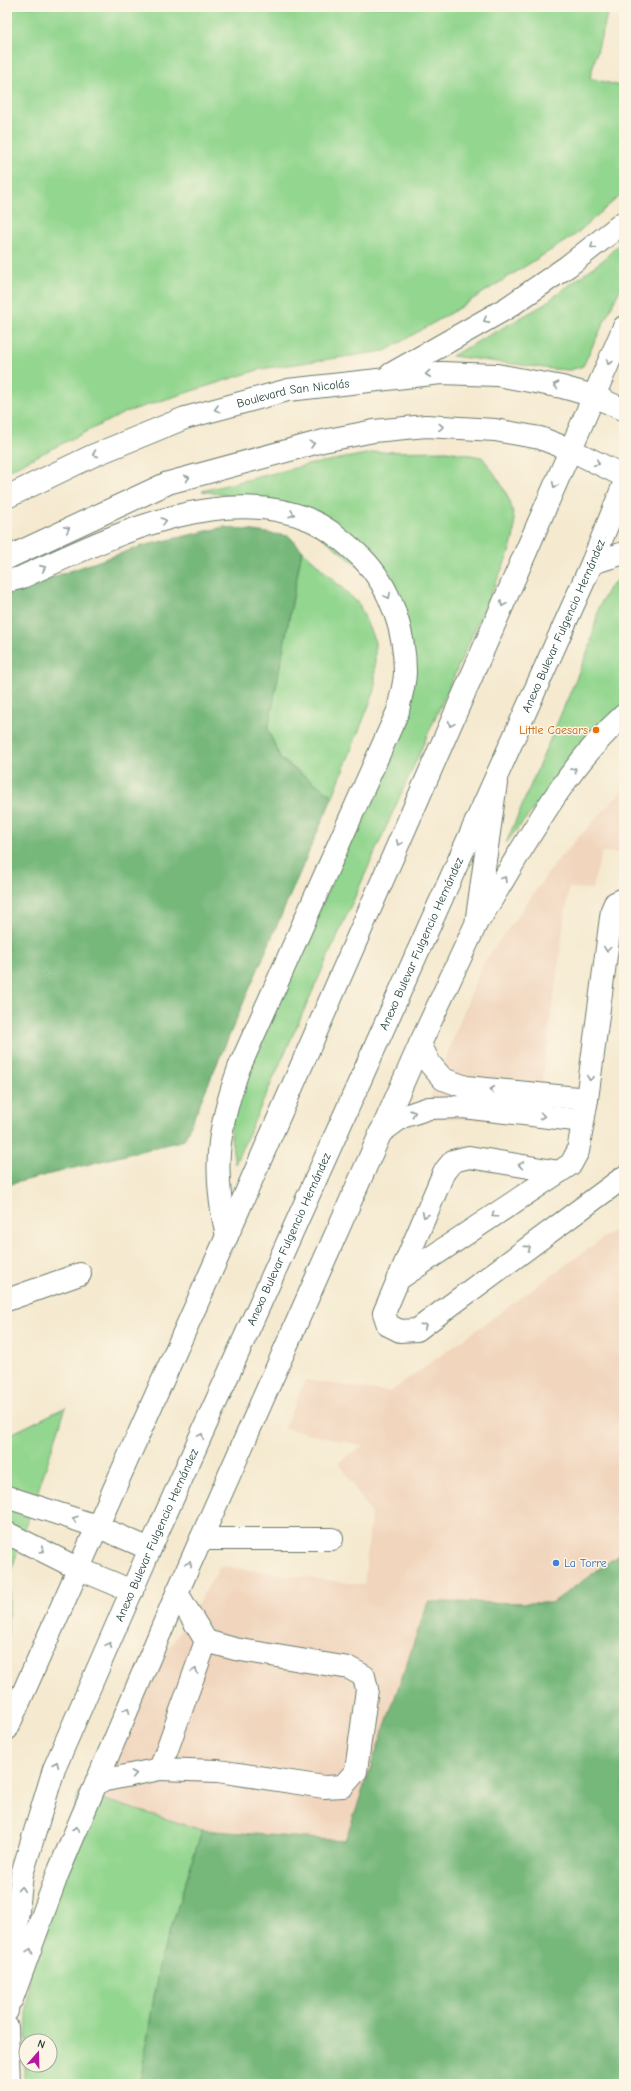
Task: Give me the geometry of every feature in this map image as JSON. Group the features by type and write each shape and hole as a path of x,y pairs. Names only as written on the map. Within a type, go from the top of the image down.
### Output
{"main road":[{"path":"383,379 507,308 568,266 624,222"},
{"path":"7,1729 77,1568 227,1236 624,327"},
{"name":"Boulevard San Nicolás","path":"7,497 92,456 185,418 288,390 441,373 497,375 530,379 594,396 624,410"},
{"path":"7,558 168,483 324,441 374,431 426,426 495,430 540,438 571,450 624,476"},
{"name":"Anexo Bulevar Fulgencio Hernández","path":"7,2012 22,1874 54,1769 150,1549 592,563 624,484"},
{"path":"7,581 20,578 126,531 197,513 234,506 272,509 309,520 342,539 370,566 390,598 401,635 405,673 398,711 242,1061 227,1102 219,1137 217,1170 219,1203 227,1236"},
{"path":"592,563 624,553"},
{"path":"7,2012 58,1873 177,1593 380,1133 476,924 565,781 592,747 624,715"},
{"path":"476,924 497,774"},
{"path":"397,1280 571,1164 578,1151 587,1099 612,910 615,903 624,899"},
{"path":"420,1044 430,1064 443,1079 466,1086 587,1099"},
{"path":"380,1133 402,1117 429,1108 464,1107 583,1121"},
{"path":"559,1172 469,1157 453,1161 444,1172 397,1280 384,1313 388,1325 400,1331 417,1330 624,1177"},
{"path":"7,1300 80,1274"},
{"path":"7,1497 96,1526 150,1549"},
{"path":"7,1533 77,1568 132,1591"},
{"path":"201,1539 332,1539"},
{"path":"96,1782 160,1769 218,1771 324,1787 343,1786 356,1771 367,1689 364,1676 349,1668 235,1649 206,1641 177,1593"},
{"path":"160,1769 206,1641"},
{"path":"7,2027 9,2084"}],"shaded area":[{"path":"624,789 624,854 602,852 592,889 569,888 536,1125 487,1120 440,1118 419,1125 482,965 559,858"},
{"path":"624,1223 624,1551 552,1603 428,1603 345,1841 202,1830 79,1792 221,1566 364,1585 371,1514 339,1462 363,1446 284,1428 305,1380 390,1392"}],"green space":[{"path":"7,7 609,7 590,78 624,87 624,192 575,235 454,311 385,351 261,369 126,412 7,471"},
{"path":"624,239 624,281 583,366 570,370 552,369 452,356 540,307 603,260"},
{"path":"447,451 482,457 495,475 507,495 514,516 512,543 502,569 235,1164 230,1131 233,1106 404,719 395,595 275,500 230,496 202,491 307,465 377,452"},
{"path":"224,527 289,536 302,550 268,730 281,760 333,796 184,1140 7,1185 7,593 142,546"},
{"path":"302,550 359,604 375,642 375,690 333,796 281,759 268,730"},
{"path":"624,573 624,713 571,763 506,843 590,646 599,607 609,588"},
{"path":"66,1407 11,1571 7,1647 7,1436"},
{"path":"624,1551 624,2084 140,2084 159,1966 202,1830 345,1841 428,1602 552,1603"},
{"path":"79,1792 202,1830 159,1966 140,2084 24,2084 25,2073 58,2073 58,2033 26,2033 29,1963"}],"place":[{"name":"Little Caesars","path":"596,730"},
{"name":"La Torre","path":"556,1563"}]}
